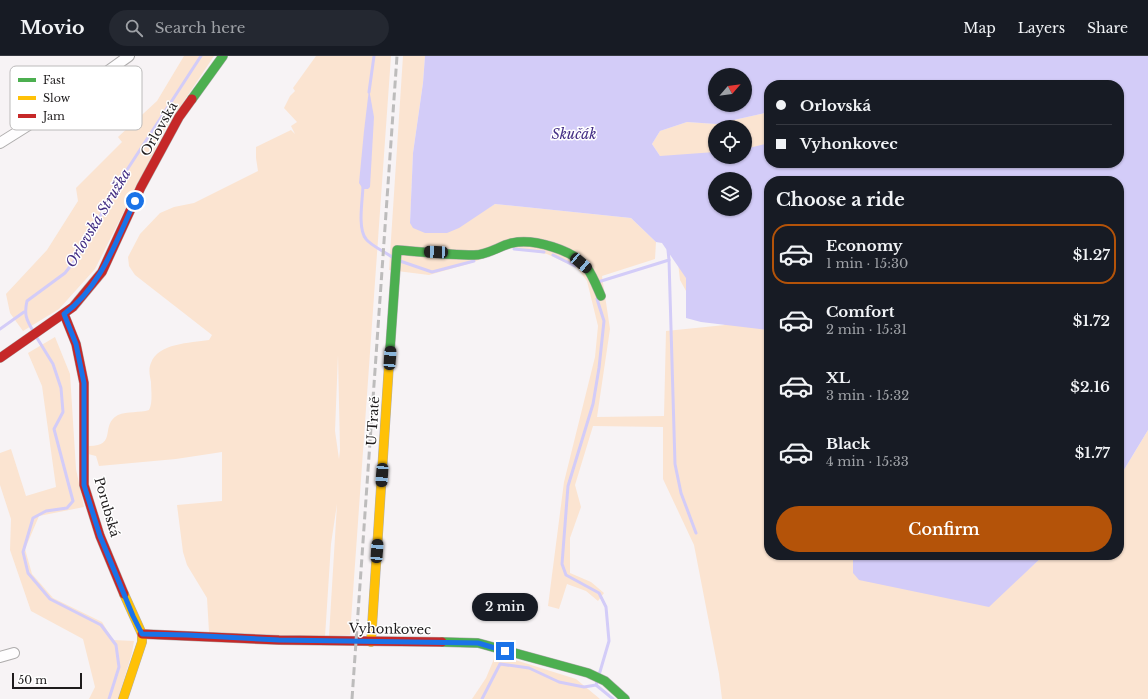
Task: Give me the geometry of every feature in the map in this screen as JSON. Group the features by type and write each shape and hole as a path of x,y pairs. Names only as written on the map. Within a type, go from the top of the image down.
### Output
{"street":[{"path":"115,66 129,56"},
{"name":"Orlovská","path":"0,358 73,307 102,272 141,187 180,117 223,56"},
{"path":"0,143 21,130"},
{"name":"U Tratě","path":"371,642 397,252 475,255 489,252 511,243 524,241 535,242 563,251 575,258 587,268 599,292"},
{"name":"Porubská","path":"64,314 76,344 84,383 84,485 100,536 142,634"},
{"path":"123,699 142,642 142,634"},
{"name":"Vyhonkovec","path":"142,634 371,642 478,643 593,675 604,681 625,699"},
{"path":"0,657 14,652"}],"shaded area":[{"path":"184,56 214,56 166,128 95,269 59,309 23,331 10,313 6,294 47,250 78,201 76,188 122,142 118,137 126,130 142,130 142,115 157,101"},
{"path":"316,56 391,56 350,635 329,636 337,504 331,544 325,637 209,632 207,598 187,565 183,552 177,505 222,501 222,452 176,459 99,466 96,456 88,454 87,446 103,443 106,439 110,424 118,415 149,410 152,396 150,368 155,356 160,351 184,343 209,340 212,335 135,275 129,266 128,257 140,234 160,213 174,207 194,203 258,171 256,147 291,130 295,134 291,126 297,122 284,108 290,96 295,91 293,88","holes":["338,355 339,459 335,431"]},
{"path":"403,56 425,56 423,83 413,153 410,223 485,210 495,204 631,218 656,242 655,259 602,276 610,329 597,417 664,416 666,331 725,325 691,300 680,280 668,174 670,156 660,156 652,144 660,131 687,122 708,123 708,164 752,164 752,120 734,120 764,113 764,168 769,168 769,176 764,176 764,560 1035,560 1029,569 1039,560 1124,560 1124,470 1148,430 1148,699 722,699 719,674 694,545 663,479 663,427 593,426 575,485 581,507 570,538 570,573 591,582 604,593 598,601 586,591 567,584 559,609 548,606 564,482 595,357 598,326 587,281 577,268 547,254 511,248 468,264 429,275 389,270"},
{"path":"55,337 70,374 76,469 84,507 39,516 25,549 32,574 53,598 102,622 113,640 134,641 132,653 118,699 89,699 95,687 83,639 31,611 10,550 11,519 0,485 0,453 11,449 26,496 56,487 42,386 28,353"},
{"path":"496,654 576,679 600,699 472,699 486,678"}],"water":[{"name":"Skučák","path":"425,56 1148,56 1148,430 1124,470 1124,176 764,176 764,329 701,322 686,318 686,278 662,243 656,242 631,218 495,204 459,228 447,233 425,233 413,228 410,223 413,153 423,83"},
{"path":"369,89 374,117 370,187 368,189 363,189 359,183"},
{"path":"853,560 1039,560 989,607 859,580 853,573"}],"waterway":[{"name":"Orlovská Stružka","path":"33,331 26,316 27,301 65,273 76,259 123,176 201,56"},
{"path":"369,92 374,56"},
{"path":"363,185 361,213 363,234 371,244 392,257"},
{"path":"514,249 544,252"},
{"path":"598,282 669,260 668,250"},
{"path":"553,255 575,266"},
{"path":"669,260 675,464 681,493 696,533"},
{"path":"400,261 432,272 474,261"},
{"path":"597,299 604,321 599,368 593,404 568,486 562,564 566,575 599,593 606,607 609,641 599,675"},
{"path":"0,329 24,312"},
{"name":"Orlovská Stružka","path":"37,338 53,364 61,388 63,412 54,429 73,501 67,508 46,511 33,518 23,552 28,573 50,599 101,625 116,645 119,667 109,699"},
{"path":"482,699 500,664 529,668 559,682 584,687 596,685 597,682"},
{"path":"596,685 613,699"}],"railway":[{"path":"352,699 397,56"}],"traffic: fast":[{"path":"192,99 223,56"},
{"path":"389,364 397,250 479,255 512,243 531,242 542,244 563,251 581,262 591,274 601,296"},
{"path":"442,642 478,643 588,673 605,681 625,699"}],"traffic: slow":[{"path":"371,642 389,364"},
{"path":"123,699 142,642 142,634 124,594"}],"traffic: jam":[{"path":"0,358 73,307 102,272 141,187 179,117 192,99"},
{"path":"64,314 76,344 84,383 84,485 100,536 124,594"},
{"path":"142,634 279,640 442,642"}],"route":[{"path":"135,201 102,272 73,307 64,314 76,344 84,383 84,485 100,536 142,634 279,640 478,643 505,651"}]}
